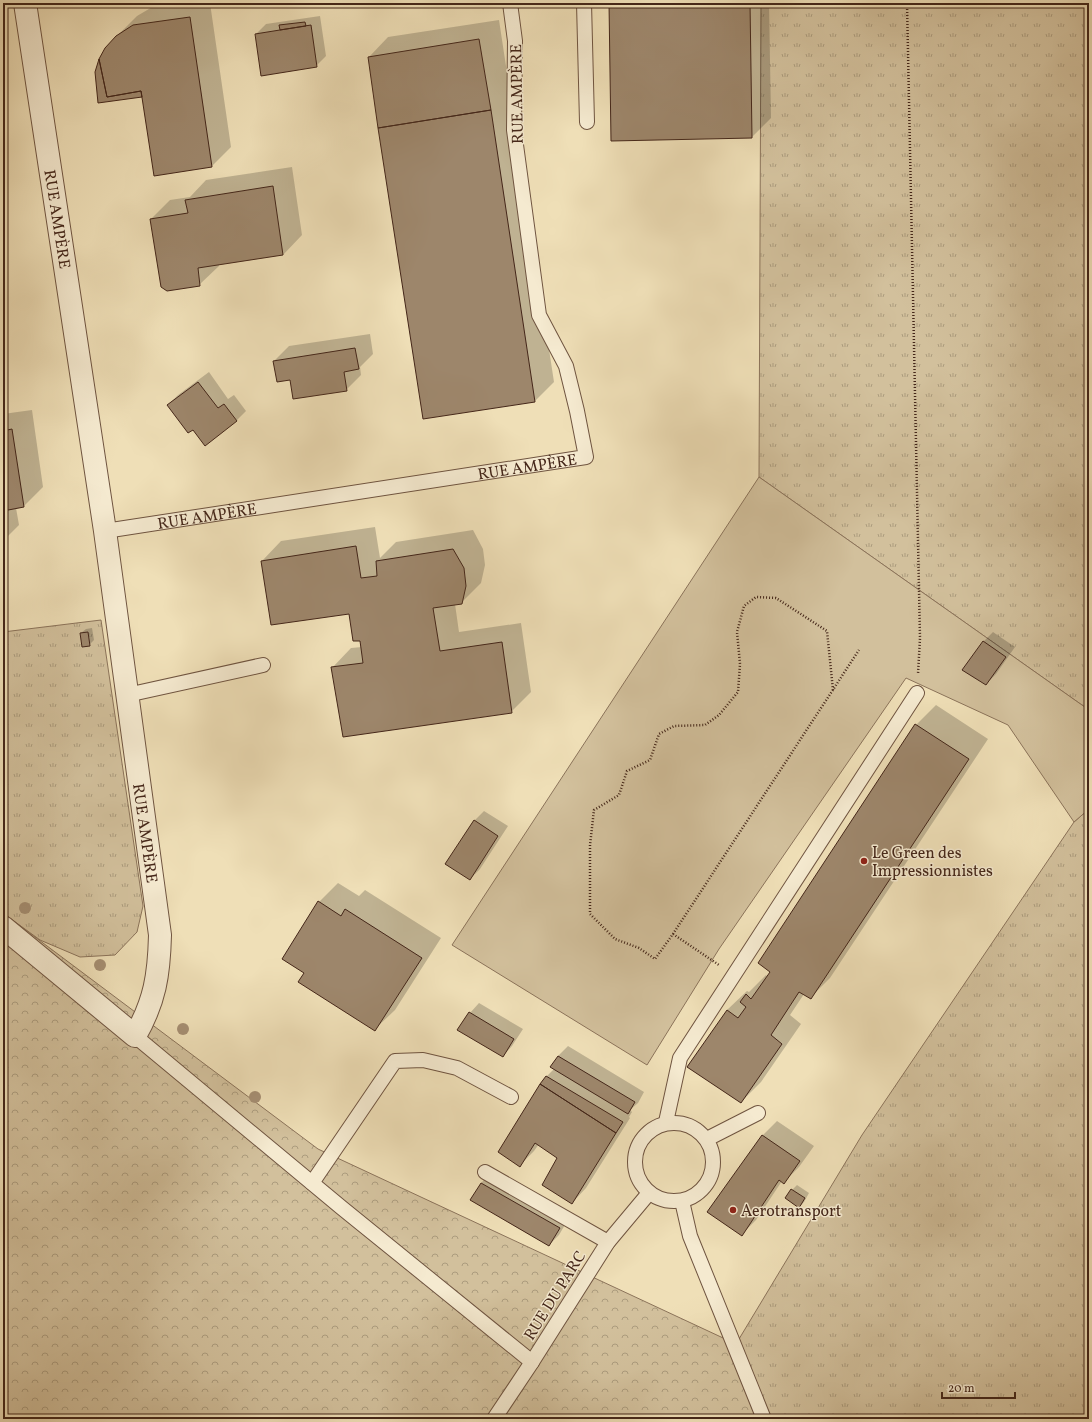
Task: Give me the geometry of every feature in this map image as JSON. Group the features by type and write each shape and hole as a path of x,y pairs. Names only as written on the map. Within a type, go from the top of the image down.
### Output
{"street":[{"name":"RUE AMPÈRE","path":"25,3 105,531 160,935 159,967 151,1003 144,1021 134,1036"},
{"path":"3,927 134,1036"}],"lane":[{"name":"RUE AMPÈRE","path":"105,531 586,457 566,366 539,314 514,130 515,41 510,3"},
{"path":"584,3 587,122"},
{"path":"127,695 263,665"},
{"path":"666,1122 680,1058 917,693"},
{"path":"134,1036 532,1362"},
{"path":"312,1183 395,1061 424,1060 457,1068 511,1097"},
{"path":"707,1139 758,1113"},
{"path":"666,1122 689,1124 707,1139 714,1157 711,1177 699,1193 682,1201 664,1201 649,1193 636,1175 635,1152 646,1133 666,1122"},
{"path":"485,1172 608,1242"},
{"name":"RUE DU PARC","path":"494,1419 608,1242 649,1193"},
{"path":"682,1201 690,1236 764,1419"}],"path":[{"path":"907,3 920,630 917,693"},
{"path":"833,690 827,631 776,598 756,597 744,606 737,632 740,664 738,692 719,715 705,725 674,726 659,734 650,760 627,771 619,794 594,810 590,845 590,914 615,938 640,948 655,959 673,934 833,690 859,650"},
{"path":"673,934 734,975"}],"green space":[{"path":"761,3 1089,3 1089,710 759,477"},
{"path":"759,477 1089,710 1089,809 1074,822 1008,725 906,678 719,949 647,1065 452,945"},
{"path":"101,620 143,906 137,932 115,955 80,957 40,940 3,913 3,632"},
{"path":"1089,809 1089,1419 769,1419 736,1344 862,1135 1074,822"},
{"path":"3,913 318,1149 736,1344 769,1419 3,1419"}],"building":[{"path":"609,3 750,3 752,138 611,141"},
{"path":"190,17 212,167 154,176 141,91 107,97 99,59 105,48 116,36 133,25"},
{"path":"305,22 306,26 280,30 279,25"},
{"path":"311,25 317,67 261,76 255,34"},
{"path":"479,39 491,110 378,128 368,57"},
{"path":"99,59 107,97 141,91 142,97 98,103 95,72"},
{"path":"491,110 535,402 423,419 378,128"},
{"path":"273,186 283,255 198,268 200,286 167,291 161,287 150,219 188,213 185,200"},
{"path":"355,348 359,369 344,372 347,391 293,399 290,380 277,382 273,361"},
{"path":"198,382 218,408 224,404 237,421 205,446 193,430 188,433 167,405"},
{"path":"12,429 24,507 3,511 3,431"},
{"path":"356,546 361,578 377,576 376,561 453,549 464,568 466,586 462,604 433,608 440,651 502,642 512,713 343,737 331,667 363,663 360,641 353,641 349,614 271,625 261,561"},
{"path":"88,632 90,646 82,647 80,633"},
{"path":"983,641 1006,657 986,685 962,670"},
{"name":"Le Green des Impressionnistes","path":"915,724 969,759 811,999 799,992 771,1035 782,1044 741,1103 687,1067 727,1010 738,1018 746,1007 740,1002 746,994 751,999 770,972 758,963"},
{"path":"474,820 498,836 470,880 445,864"},
{"path":"318,901 341,916 345,909 422,958 375,1031 298,982 304,973 282,959"},
{"path":"469,1012 514,1039 503,1057 457,1030"},
{"path":"558,1056 635,1102 628,1114 550,1067"},
{"path":"546,1076 623,1122 616,1133 540,1084"},
{"path":"540,1084 616,1133 572,1204 542,1185 557,1158 535,1143 520,1167 498,1152"},
{"path":"762,1135 800,1161 784,1184 779,1180 742,1236 707,1212"},
{"path":"481,1183 560,1228 549,1246 470,1200"},
{"path":"791,1189 805,1198 799,1208 785,1198"}],"place":[{"name":"Le Green des Impressionnistes","path":"864,861"},
{"name":"Aerotransport","path":"733,1210"}]}
